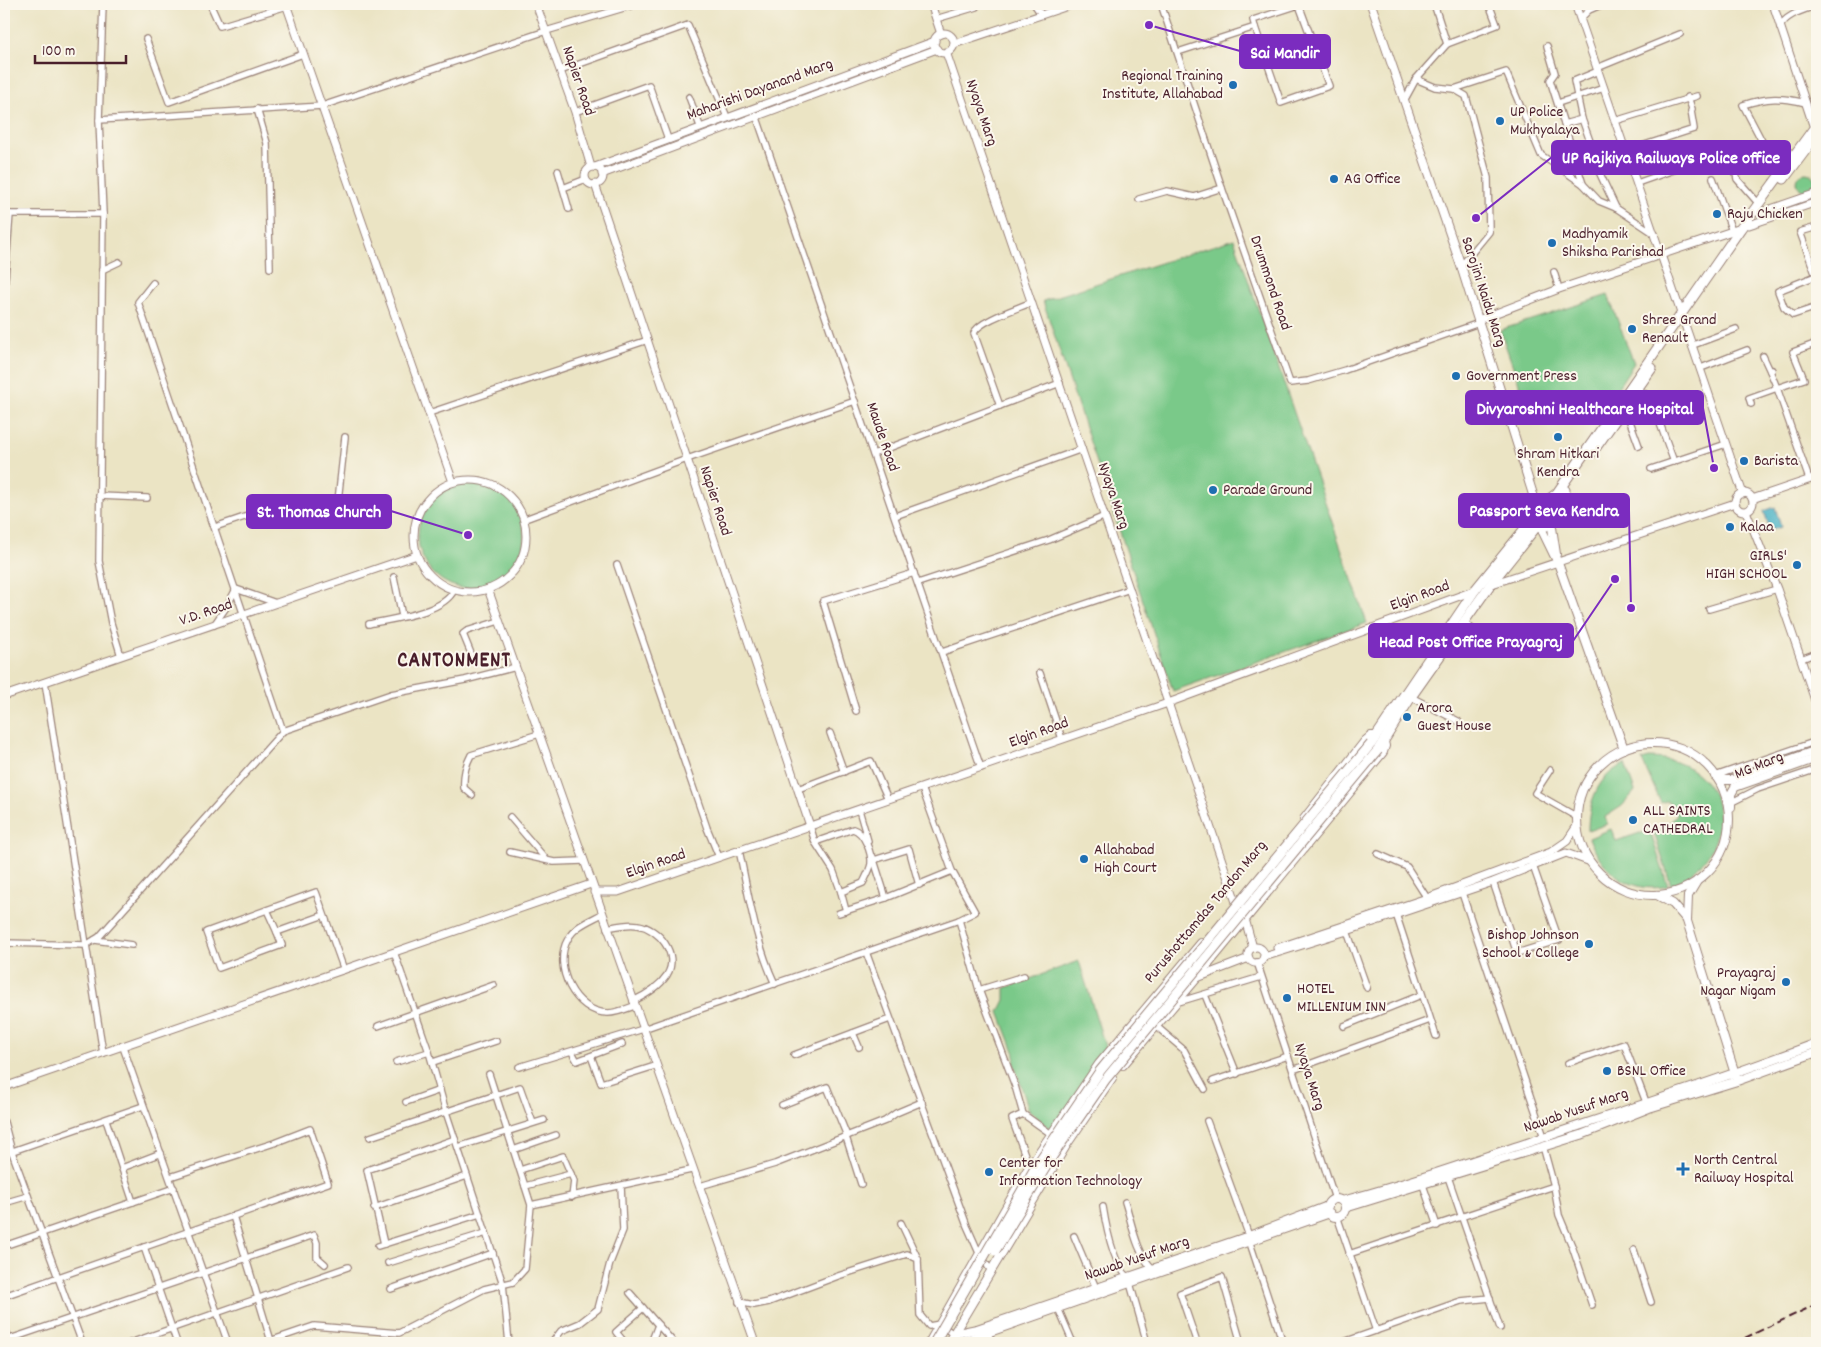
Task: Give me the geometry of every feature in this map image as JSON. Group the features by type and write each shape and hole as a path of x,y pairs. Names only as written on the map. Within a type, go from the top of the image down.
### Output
{"main road":[{"name":"Sarojini Naidu Marg","path":"1370,4 1461,266 1540,504"},
{"path":"1759,208 1786,166 1816,132"},
{"path":"1558,564 1551,521 1552,510 1625,408 1741,228 1759,208 1816,132"},
{"path":"1624,749 1558,564 1530,510 1557,493 1683,318"},
{"path":"1540,504 1552,510"},
{"path":"1536,524 1551,521"},
{"name":"Purushottamdas Tandon Marg","path":"1380,739 1536,524"},
{"name":"Purushottamdas Tandon Marg","path":"1380,739 1476,590 1536,524"},
{"name":"Purushottamdas Tandon Marg","path":"928,1343 1029,1167 1099,1064 1236,902 1365,741 1371,736 1380,739 1385,746 1383,752 1197,978 1110,1080 1042,1184 948,1343"},
{"path":"939,1343 1053,1155 1105,1080 1380,739"},
{"path":"1687,920 1688,896 1698,880 1710,869 1723,848 1730,814 1724,793 1716,776 1698,758 1675,747 1649,744 1624,749 1603,762 1587,781 1580,799 1577,817 1578,838 1588,861 1597,873 1618,887 1630,892 1656,895 1676,891 1698,880"},
{"path":"934,1343 1038,1163 1100,1071 1375,747"},
{"name":"MG Marg","path":"1716,776 1725,780 1732,780 1817,750"},
{"name":"MG Marg","path":"1730,814 1731,794 1735,788 1817,758"},
{"path":"1656,895 1682,911 1687,920 1736,1078"},
{"name":"Nawab Yusuf Marg","path":"1341,1203 1544,1137 1581,1127 1646,1102 1736,1078 1817,1043"},
{"name":"Nawab Yusuf Marg","path":"1341,1203 1423,1185 1817,1052"},
{"path":"1341,1203 1344,1212 1332,1212 1341,1203"},
{"name":"Nawab Yusuf Marg","path":"958,1343 1058,1308 1129,1280 1332,1212"},
{"name":"Nawab Yusuf Marg","path":"953,1334 965,1333 1096,1288 1129,1280 1152,1268 1249,1239"}],"street":[{"path":"103,4 99,120 103,214 99,561 111,623 121,656"},
{"path":"210,4 220,26 286,5 453,482"},
{"name":"Napier Road","path":"536,4 593,167"},
{"path":"99,120 322,106 546,31 637,4"},
{"path":"931,4 941,34 936,45 946,52 953,48 954,44 1074,4"},
{"path":"936,19 976,7 976,4"},
{"path":"1034,4 1041,14"},
{"name":"Drummond Road","path":"1161,4 1222,188 1290,382 1308,381 1345,370 1479,322"},
{"path":"1300,4 1329,86 1282,103 1255,27 1253,20 1300,4"},
{"path":"1434,4 1447,44"},
{"path":"1404,101 1416,79 1447,44 1497,25 1489,4"},
{"path":"1575,4 1743,494"},
{"path":"1580,19 1590,10 1603,4"},
{"path":"1773,4 1816,132"},
{"path":"1780,27 1783,22 1792,16 1817,5"},
{"path":"560,71 688,25 727,117"},
{"path":"1178,52 1255,27"},
{"path":"941,34 948,34 954,44"},
{"path":"1616,208 1594,161 1574,81 1680,34"},
{"path":"146,39 170,102 304,54"},
{"name":"Maharishi Dayanand Marg","path":"602,174 936,45"},
{"name":"Maharishi Dayanand Marg","path":"593,167 700,126 936,45"},
{"path":"1547,46 1555,73 1550,80 1584,184"},
{"name":"Nyaya Marg","path":"946,52 1236,902 1245,919 1253,948"},
{"path":"1416,79 1434,87 1454,89 1506,72 1541,155 1584,184 1599,201 1616,208 1654,234"},
{"path":"575,112 649,85 668,139"},
{"path":"1558,103 1604,88"},
{"path":"1454,89 1466,96 1488,178 1489,232 1461,266"},
{"path":"1615,120 1688,97 1697,96"},
{"path":"689,97 700,126"},
{"path":"1626,151 1694,129 1692,109 1688,97"},
{"path":"1786,166 1764,145 1743,105 1762,99 1783,97 1806,103"},
{"path":"256,110 267,143 270,268"},
{"name":"Maude Road","path":"756,115 981,768"},
{"path":"1564,124 1582,119"},
{"path":"1764,145 1736,174 1737,179 1759,208 1817,194"},
{"path":"1637,183 1730,150 1739,171"},
{"path":"593,167 602,174 602,178 595,184 588,182 586,179 586,172 593,167"},
{"path":"558,171 569,209"},
{"path":"1713,178 1741,228"},
{"path":"563,188 586,179"},
{"name":"Napier Road","path":"595,184 810,826"},
{"path":"1140,199 1167,191 1194,197 1222,188"},
{"path":"1479,322 1560,289 1817,202"},
{"path":"4,292 7,214 103,214"},
{"path":"1817,227 1800,232 1816,276 1778,291 1784,306 1793,315 1817,307"},
{"path":"102,270 119,262"},
{"path":"1554,272 1560,289"},
{"path":"153,283 138,302 283,731"},
{"path":"1000,406 974,334 975,330 984,323 1032,302"},
{"path":"1693,345 1736,329"},
{"path":"429,413 648,340"},
{"path":"1751,404 1749,398 1804,379 1793,352 1817,343"},
{"path":"1701,368 1747,350"},
{"path":"1763,356 1771,370 1809,479"},
{"path":"873,454 1060,383"},
{"path":"1638,388 1651,398 1674,462"},
{"path":"525,519 687,459 855,401"},
{"path":"1625,408 1639,446"},
{"path":"215,527 268,509 337,510 345,437"},
{"path":"1651,469 1726,444"},
{"path":"895,516 1082,449"},
{"path":"1752,499 1817,477"},
{"path":"471,479 488,482 504,490 517,503 525,519 527,536 524,553 516,569 504,581 488,589 465,592 454,590 431,577 417,555 414,525 419,511 428,498 439,488 453,482 471,479"},
{"path":"1743,494 1748,495 1752,499 1752,505 1746,511 1740,510 1735,504 1736,498 1743,494"},
{"path":"99,496 147,498"},
{"name":"Elgin Road","path":"4,1087 394,952 592,888 618,892 1168,703 1490,585 1735,504"},
{"path":"1746,511 1777,589 1817,706"},
{"path":"918,583 1049,540 1105,516"},
{"name":"V.D. Road","path":"4,696 417,555"},
{"path":"617,565 719,857"},
{"path":"856,711 823,601 914,573"},
{"path":"394,577 402,616"},
{"path":"236,589 276,603"},
{"path":"214,625 236,589"},
{"path":"488,589 691,1170 700,1186 754,1343"},
{"path":"942,652 1130,589"},
{"path":"1709,609 1777,589"},
{"path":"369,624 428,610 451,597 454,590"},
{"path":"499,620 463,634 472,656 477,658 498,658 510,652"},
{"path":"1465,622 1488,645"},
{"path":"1801,659 1817,654"},
{"path":"4,943 86,945 99,937 283,731 391,694 465,680 516,667"},
{"path":"1040,674 1062,739"},
{"path":"45,682 104,1052"},
{"path":"1411,697 1458,721"},
{"path":"830,733 844,772"},
{"path":"472,795 464,788 463,779 465,766 471,755 539,734"},
{"path":"1716,776 1817,741"},
{"path":"798,789 871,761 888,799"},
{"path":"1732,802 1764,787 1817,769"},
{"path":"1550,770 1536,793 1577,817"},
{"path":"519,1067 643,1030 959,920 975,912 952,871 922,788"},
{"path":"859,810 886,898"},
{"path":"510,816 545,858"},
{"path":"810,826 815,842 833,870 842,892 846,911"},
{"path":"1263,954 1260,949 1253,948 1249,952 1249,958 1253,962 1258,962 1263,954 1460,889 1562,845 1577,826"},
{"path":"815,842 853,829 857,830 864,838 871,863 867,875 863,883 842,892"},
{"path":"874,860 909,849 919,885"},
{"path":"739,850 761,951 775,984"},
{"path":"510,852 545,858 554,862 583,861"},
{"path":"1263,954 1347,932 1426,898 1493,882 1534,868 1566,853 1588,861"},
{"path":"1378,854 1406,867 1426,898"},
{"path":"1493,882 1517,953 1559,940 1531,860"},
{"path":"839,913 886,898 952,871"},
{"path":"1460,889 1544,1137"},
{"path":"267,910 282,945 219,968 206,932 316,892 344,970"},
{"path":"1395,911 1436,1036"},
{"path":"602,914 583,924 568,939 562,956 566,978 579,1000 608,1013 634,1004 657,986 670,967 669,954 663,939 647,927 636,925 606,928"},
{"path":"278,932 324,915"},
{"path":"959,920 979,990 1024,1114 1067,1144"},
{"path":"1347,932 1366,988"},
{"path":"94,940 132,945"},
{"path":"394,952 429,1052 446,1112 503,1284 509,1343"},
{"path":"866,952 980,1253 991,1271"},
{"path":"1197,978 1249,958"},
{"name":"Nyaya Marg","path":"1258,962 1261,977 1288,1056 1341,1203"},
{"path":"979,990 1024,976"},
{"path":"1175,1003 1261,977"},
{"path":"378,1026 494,985"},
{"path":"1205,995 1237,1074"},
{"path":"1344,1026 1422,995"},
{"path":"794,1055 890,1019"},
{"path":"1293,1070 1430,1020"},
{"path":"1156,1026 1184,1050 1205,1090"},
{"path":"853,1033 859,1047"},
{"path":"432,1062 496,1040"},
{"path":"572,1052 577,1061 622,1044"},
{"path":"1568,1063 1624,1044 1646,1102"},
{"path":"123,1047 228,1343"},
{"path":"396,1062 429,1052"},
{"path":"591,1056 601,1083 655,1066"},
{"path":"1213,1081 1288,1056"},
{"path":"264,1343 314,1326 399,1333 484,1289 513,1282 525,1269 531,1205 489,1074"},
{"path":"370,1137 520,1087 533,1123"},
{"path":"782,1105 827,1087 846,1136 861,1184"},
{"path":"406,1102 440,1090"},
{"path":"700,1186 775,1164 846,1136 922,1102"},
{"path":"4,1154 143,1106"},
{"path":"1024,1114 1012,1119 1029,1167 1042,1184"},
{"path":"106,1120 133,1202"},
{"path":"458,1147 544,1120"},
{"path":"1207,1121 1249,1239 1283,1343"},
{"path":"4,1122 12,1152 82,1343"},
{"path":"4,1296 188,1230 328,1183 310,1129 274,1143 170,1177"},
{"path":"513,1150 556,1135"},
{"path":"455,1139 367,1170 381,1245 480,1214"},
{"path":"1543,1146 1554,1186 1558,1215 1572,1246 1592,1305"},
{"path":"122,1168 161,1152"},
{"path":"520,1170 563,1156 574,1181 572,1197"},
{"path":"531,1205 691,1170"},
{"path":"525,1186 571,1174"},
{"path":"374,1208 467,1176"},
{"path":"1448,1177 1500,1328"},
{"path":"1423,1185 1438,1226"},
{"path":"552,1343 560,1331 580,1323 598,1309 610,1263 623,1230 621,1186"},
{"path":"1349,1254 1463,1218 1554,1186"},
{"path":"4,1246 174,1188"},
{"path":"4,1204 28,1196"},
{"path":"1125,1202 1139,1246 1146,1262 1152,1268"},
{"path":"1103,1207 1111,1243 1121,1271 1129,1280 1148,1343"},
{"path":"1332,1212 1376,1331"},
{"path":"233,1216 271,1341"},
{"path":"901,1223 918,1259 920,1315 930,1326 940,1324 953,1334"},
{"path":"388,1263 486,1233"},
{"path":"4,1325 7,1341 314,1235 317,1243 317,1257 325,1264"},
{"path":"1074,1236 1096,1288"},
{"path":"144,1247 177,1343"},
{"path":"1634,1250 1651,1302"},
{"path":"391,1289 493,1253"},
{"path":"739,1302 754,1305 769,1302 838,1276 906,1254 918,1259"},
{"path":"130,1343 348,1267"},
{"path":"1198,1343 1180,1294 1222,1277 1241,1343"},
{"path":"630,1293 674,1343"},
{"path":"1341,1343 1461,1301 1490,1298"},
{"path":"625,1343 616,1332 643,1308"},
{"path":"1058,1308 1073,1343"},
{"path":"651,1343 658,1324"},
{"path":"988,1332 991,1343"}],"green space":[{"path":"1806,173 1812,176 1815,182 1812,188 1806,191 1800,188 1797,182 1800,176"},
{"name":"Parade Ground","path":"1234,239 1367,623 1173,691 1043,301"},
{"path":"1608,295 1634,363 1597,419 1528,409 1500,330"},
{"path":"471,483 491,487 508,499 520,516 524,536 520,556 508,573 491,585 471,589 451,585 434,573 422,556 418,536 422,516 434,499 451,487"},
{"path":"1649,758 1676,762 1697,773 1711,790 1718,809 1718,831 1710,852 1695,870 1671,885 1654,833 1664,830 1665,824 1672,821 1677,814 1675,806 1666,801 1661,803 1642,760"},
{"path":"1625,764 1635,791 1622,806 1605,817 1607,824 1588,831 1592,801 1596,791 1607,775"},
{"path":"1611,829 1616,841 1646,831 1651,834 1668,886 1642,887 1630,883 1610,870 1594,850 1589,838"},
{"path":"1079,961 1108,1056 1055,1134 1029,1110 1014,1064 1015,1054 999,1012 1005,1000 1005,988"}],"water":[{"path":"1775,507 1781,527 1770,530 1764,511"}],"railway":[{"path":"1734,1343 1817,1304"},
{"path":"1797,1343 1817,1337"}],"place":[{"name":"Sai Mandir","path":"1149,25"},
{"name":"Regional Training Institute, Allahabad","path":"1233,85"},
{"name":"UP Police Mukhyalaya","path":"1500,121"},
{"name":"AG Office","path":"1334,179"},
{"name":"Raju Chicken","path":"1717,214"},
{"name":"UP Rajkiya Railways Police office","path":"1476,218"},
{"name":"Madhyamik Shiksha Parishad","path":"1552,243"},
{"name":"Shree Grand Renault","path":"1632,329"},
{"name":"Government Press","path":"1456,376"},
{"name":"Shram Hitkari Kendra","path":"1558,437"},
{"name":"Barista","path":"1744,461"},
{"name":"Divyaroshni Healthcare Hospital","path":"1714,468"},
{"name":"Parade Ground","path":"1213,490"},
{"name":"Kalaa","path":"1730,527"},
{"name":"St. Thomas Church","path":"468,535"},
{"name":"GIRLS' HIGH SCHOOL","path":"1797,565"},
{"name":"Head Post Office Prayagraj","path":"1615,579"},
{"name":"Passport Seva Kendra","path":"1631,608"},
{"name":"Arora Guest House","path":"1407,717"},
{"name":"ALL SAINTS CATHEDRAL","path":"1633,820"},
{"name":"Allahabad High Court","path":"1084,859"},
{"name":"Bishop Johnson School & College","path":"1589,944"},
{"name":"Prayagraj Nagar Nigam","path":"1786,982"},
{"name":"HOTEL MILLENIUM INN","path":"1287,998"},
{"name":"BSNL Office","path":"1607,1071"},
{"name":"North Central Railway Hospital","path":"1683,1169"},
{"name":"Center for Information Technology","path":"989,1172"}],"district":[{"name":"CANTONMENT","path":"454,662"}]}
